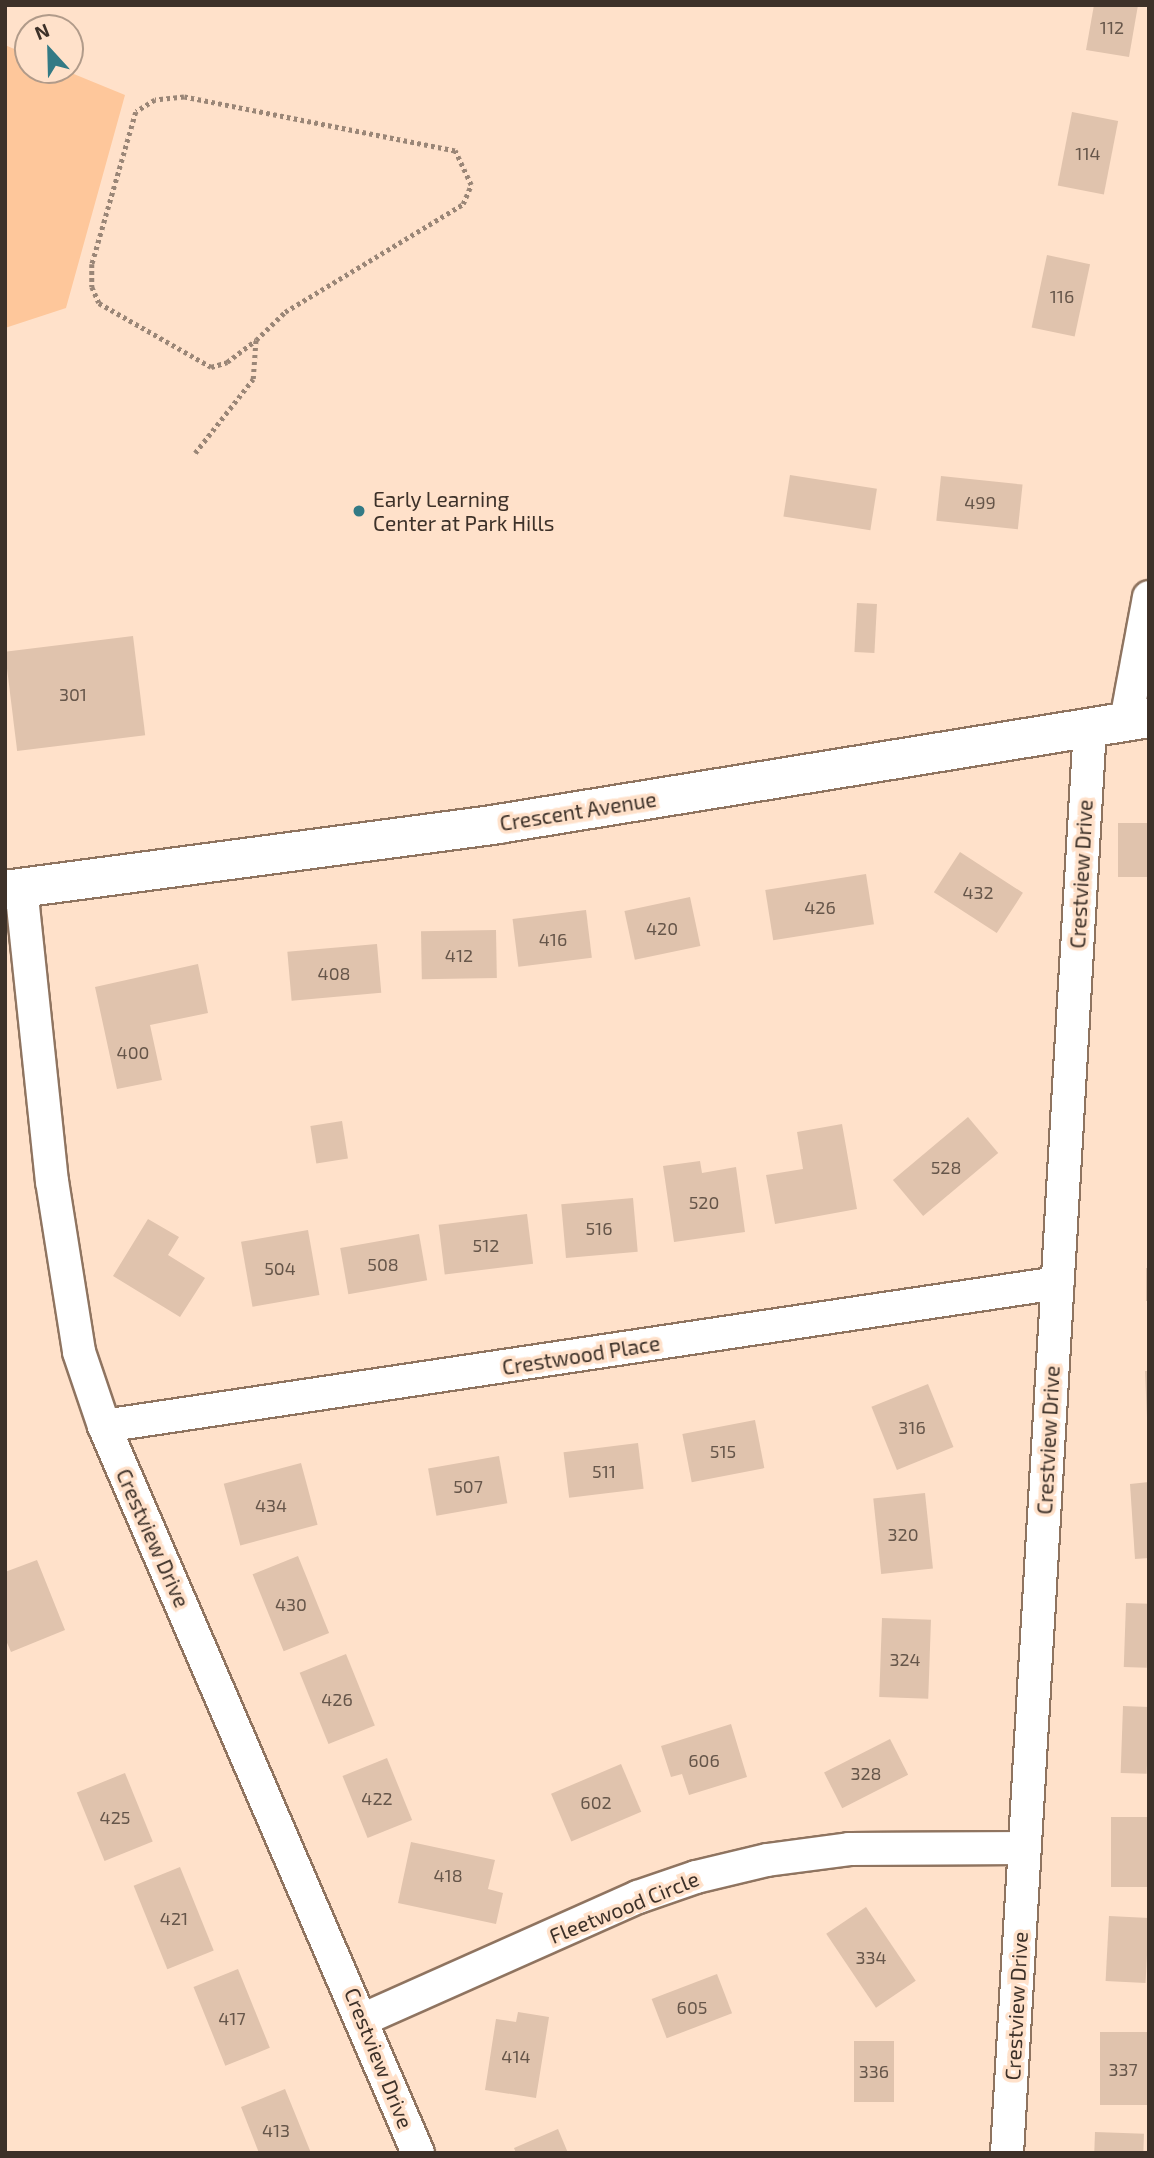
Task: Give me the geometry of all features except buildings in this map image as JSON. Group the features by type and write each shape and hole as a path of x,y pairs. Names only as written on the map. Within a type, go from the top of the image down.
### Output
{"street":[{"name":"Crestview Drive","path":"1007,2153 1057,1283 1122,722 1149,597"},
{"name":"Crescent Avenue","path":"13,888 498,824 1122,722"},
{"name":"Crestview Drive","path":"13,888 68,1303 79,1352 104,1426 364,2019 418,2153"},
{"name":"Crestwood Place","path":"104,1426 1057,1283"},
{"name":"Fleetwood Circle","path":"364,2019 638,1897 696,1877 767,1860 849,1849 1025,1848"}],"path":[{"path":"195,453 253,379 256,340 285,312 463,204 471,184 455,151 184,97 155,100 136,112 92,264 92,287 99,303 211,367 227,362 256,340"}],"shaded area":[{"path":"5,45 14,49 14,84 84,84 84,78 125,95 66,308 5,328"}],"place":[{"name":"Early Learning Center at Park Hills","path":"359,511"}]}
